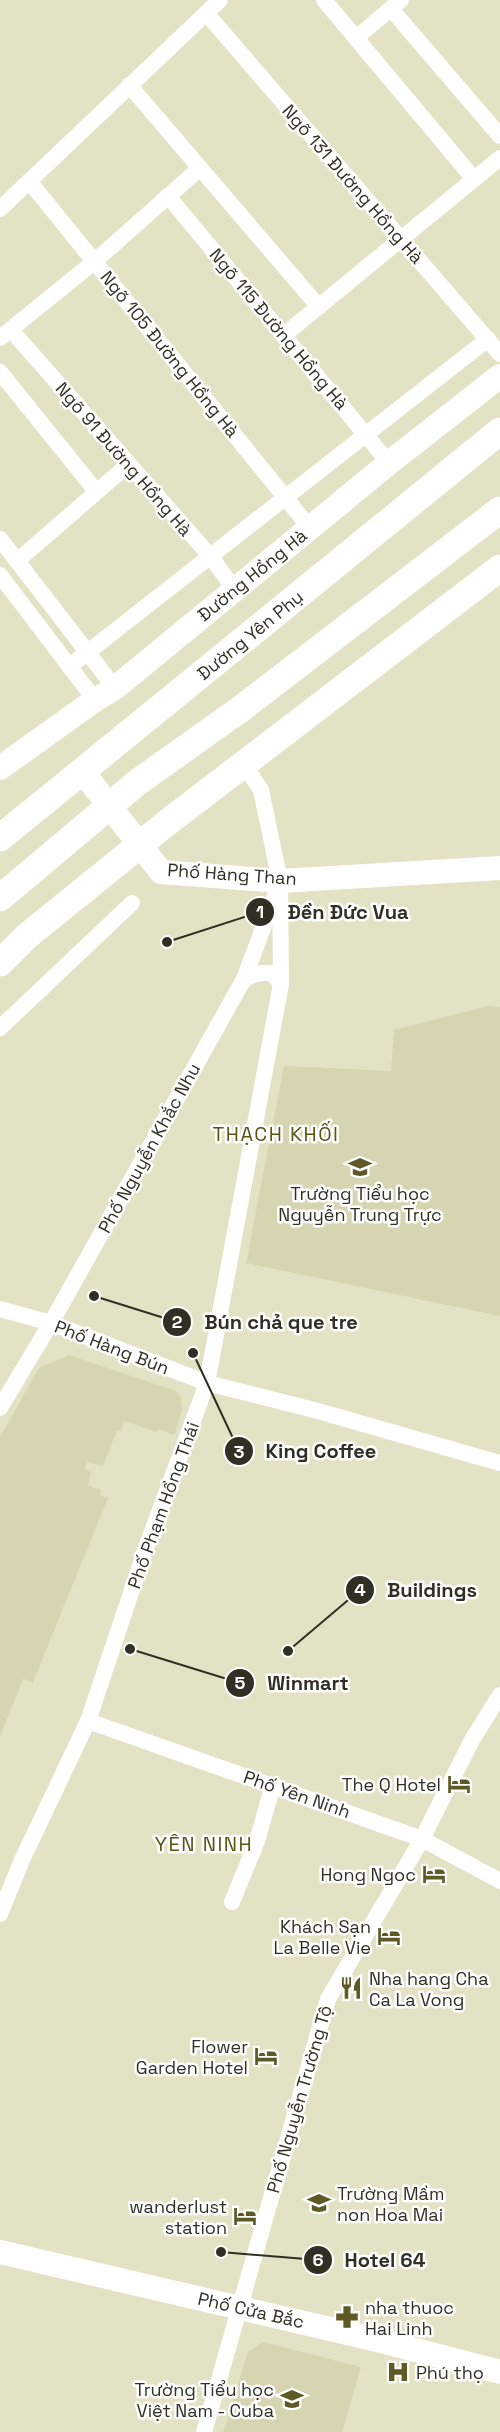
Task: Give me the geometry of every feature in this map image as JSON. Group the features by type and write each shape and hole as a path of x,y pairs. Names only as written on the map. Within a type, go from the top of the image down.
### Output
{"main road":[{"name":"Đường Yên Phụ","path":"0,838 500,431"},
{"path":"0,898 108,806 242,708 500,510"},
{"path":"0,963 27,936 139,845 500,568"}],"street":[{"path":"0,209 220,0"},
{"path":"324,0 474,179"},
{"path":"356,38 396,5 500,136"},
{"name":"Ngõ 131 Đường Hồng Hà","path":"206,13 500,354"},
{"path":"129,85 319,307"},
{"path":"284,335 500,158"},
{"path":"5,334 95,261 200,168"},
{"name":"Ngõ 105 Đường Hồng Hà","path":"29,181 310,528"},
{"name":"Ngõ 115 Đường Hồng Hà","path":"168,196 390,463"},
{"name":"Ngõ 91 Đường Hồng Hà","path":"5,334 129,464 235,590"},
{"path":"70,666 488,339"},
{"path":"0,372 96,491"},
{"name":"Đường Hồng Hà","path":"0,768 105,694 500,376"},
{"path":"17,561 129,464"},
{"path":"0,539 87,653 105,694"},
{"path":"0,575 70,666 105,694"},
{"name":"Phố Phạm Hồng Thái","path":"0,1914 22,1860 88,1721 147,1545 207,1383 281,984 280,881 261,790 243,763"},
{"name":"Phố Hàng Than","path":"82,771 161,872 280,881 500,868"},
{"name":"Phố Nguyễn Khắc Nhu","path":"0,1408 51,1323 244,979 280,881"},
{"path":"0,1028 132,903"},
{"path":"244,979 265,972 272,973 281,984"},
{"name":"Phố Hàng Bún","path":"0,1309 51,1323 207,1383 318,1411 500,1463"},
{"name":"Phố Nguyễn Trường Tộ","path":"204,2432 328,1999 422,1839 472,1740 500,1695"},
{"name":"Phố Yên Ninh","path":"88,1721 422,1839 500,1881"},
{"path":"232,1902 257,1841 273,1785"},
{"name":"Phố Cửa Bắc","path":"0,2252 500,2372"}],"shaded area":[{"name":"Trường Tiểu học Nguyễn Trung Trực","path":"488,1006 500,1007 500,1316 246,1263 284,1066 391,1071 394,1030"},
{"path":"69,1355 176,1391 181,1397 182,1411 174,1435 124,1421 121,1431 117,1430 103,1466 87,1462 85,1469 91,1472 88,1485 101,1490 100,1495 108,1498 33,1682 23,1679 0,1736 0,1437 39,1368"},
{"name":"Trường Tiểu học Việt Nam - Cuba","path":"263,2342 361,2367 342,2432 223,2432 248,2352"}],"place":[{"name":"Đền Đức Vua","path":"167,942"},
{"name":"Trường Tiểu học Nguyễn Trung Trực","path":"360,1167"},
{"name":"Bún chả que tre","path":"94,1296"},
{"name":"King Coffee","path":"193,1353"},
{"name":"Winmart","path":"130,1649"},
{"name":"Buildings","path":"288,1651"},
{"name":"The Q Hotel","path":"459,1784"},
{"name":"Hong Ngoc","path":"434,1874"},
{"name":"Khách Sạn La Belle Vie","path":"389,1936"},
{"name":"Nha hang Cha Ca La Vong","path":"351,1988"},
{"name":"Flower Garden Hotel","path":"266,2056"},
{"name":"Trường Mầm non Hoa Mai","path":"319,2203"},
{"name":"wanderlust station","path":"245,2216"},
{"name":"Hotel 64","path":"221,2252"},
{"name":"nha thuoc Hai Linh","path":"347,2317"},
{"name":"Phú thọ","path":"398,2372"},
{"name":"Trường Tiểu học Việt Nam - Cuba","path":"292,2399"}],"district":[{"name":"THẠCH KHỐI","path":"276,1134"},
{"name":"YÊN NINH","path":"204,1844"}]}
